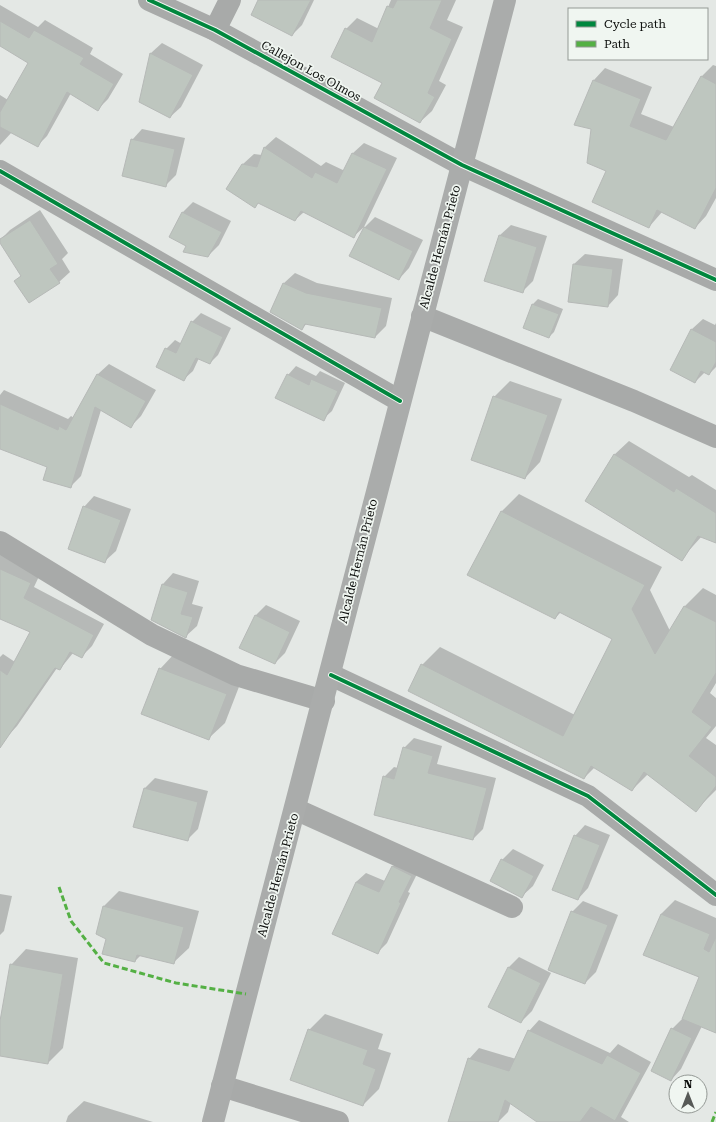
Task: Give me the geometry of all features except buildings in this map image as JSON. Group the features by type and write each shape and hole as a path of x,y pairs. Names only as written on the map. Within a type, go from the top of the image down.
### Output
{"main road":[{"name":"Alcalde Hernán Prieto","path":"213,1122 324,701 422,316 506,0"}],"street":[{"name":"Callejon Los Olmos","path":"149,0 215,30 462,166 716,280"},
{"path":"215,30 230,0"},
{"path":"0,171 400,401"},
{"path":"422,316 634,401 716,437"},
{"path":"0,542 152,636 236,675 324,701"},
{"path":"330,675 588,796 716,895"},
{"path":"295,809 512,907"},
{"path":"222,1086 338,1122"}],"marked path":[{"path":"59,887 71,921 104,963 176,983 246,994"},
{"path":"712,1122 716,1112"}],"cycle path":[{"path":"149,0 215,30 462,165 716,280"},
{"path":"0,171 400,401"},
{"path":"331,675 588,796 716,895"}]}
